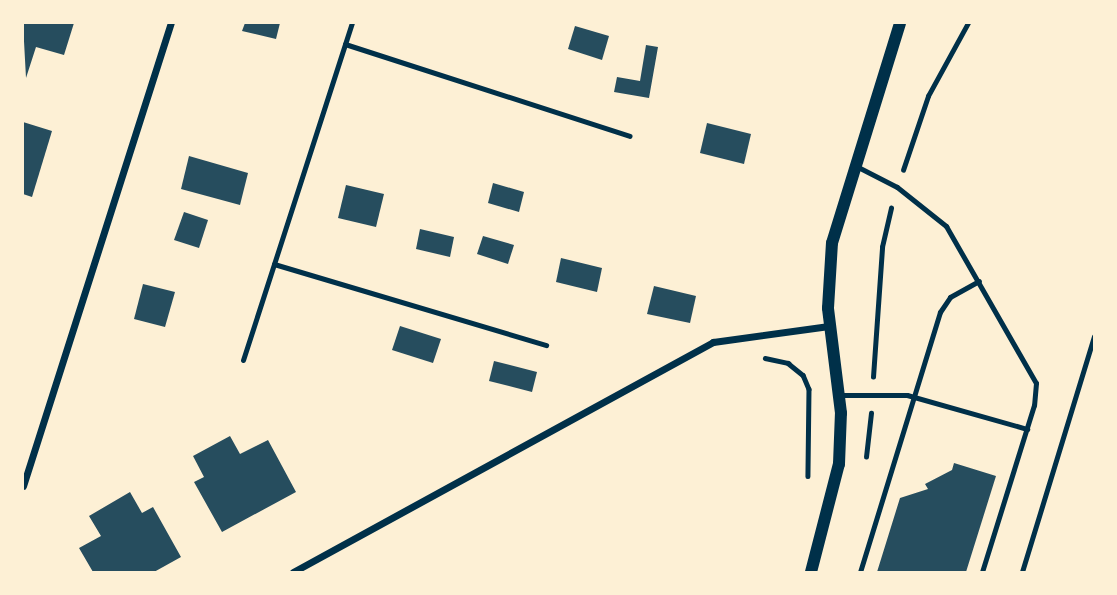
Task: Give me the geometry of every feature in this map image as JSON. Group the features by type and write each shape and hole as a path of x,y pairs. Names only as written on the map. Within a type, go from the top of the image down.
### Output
{"street":[{"path":"23,486 172,23"},
{"path":"811,572 839,464 839,395 829,326 832,243 853,165 900,23"},
{"path":"293,572 706,346 754,335 829,326"}],"lane":[{"path":"243,360 352,23"},
{"path":"345,44 630,136"},
{"path":"853,165 897,187 946,226 1036,383 1027,429 982,572"},
{"path":"274,264 546,345"},
{"path":"860,572 944,303 979,281"},
{"path":"839,395 872,393 915,397 1027,429"}],"path":[{"path":"864,465 882,247 897,187 928,96 968,23"},
{"path":"754,335 757,359 788,363 803,375 809,389 812,414 807,481"},
{"path":"1022,572 1094,337"}],"building":[{"path":"23,23 74,23 64,55 36,47 26,78"},
{"path":"245,23 280,23 276,39 242,31"},
{"path":"575,26 609,36 602,60 568,49"},
{"path":"646,45 658,47 649,98 614,92 617,77 640,81"},
{"path":"23,122 52,131 32,197 23,194"},
{"path":"707,123 751,134 744,164 700,153"},
{"path":"189,156 248,173 240,205 181,189"},
{"path":"493,183 524,192 519,212 488,203"},
{"path":"346,185 384,194 376,227 338,218"},
{"path":"184,212 208,220 199,248 174,240"},
{"path":"420,229 454,237 450,257 416,249"},
{"path":"483,236 514,245 508,264 477,254"},
{"path":"561,258 602,268 597,292 556,282"},
{"path":"143,284 175,292 165,327 134,319"},
{"path":"654,286 696,296 690,323 647,314"},
{"path":"400,326 441,339 433,363 392,350"},
{"path":"494,361 537,372 532,392 489,381"},
{"path":"230,436 240,454 268,440 296,492 222,532 194,482 204,477 193,456"},
{"path":"954,463 996,476 966,572 877,572 900,498 928,489 925,484 952,470"},
{"path":"130,492 142,513 153,507 181,557 154,572 93,572 79,548 101,536 89,516"}]}
